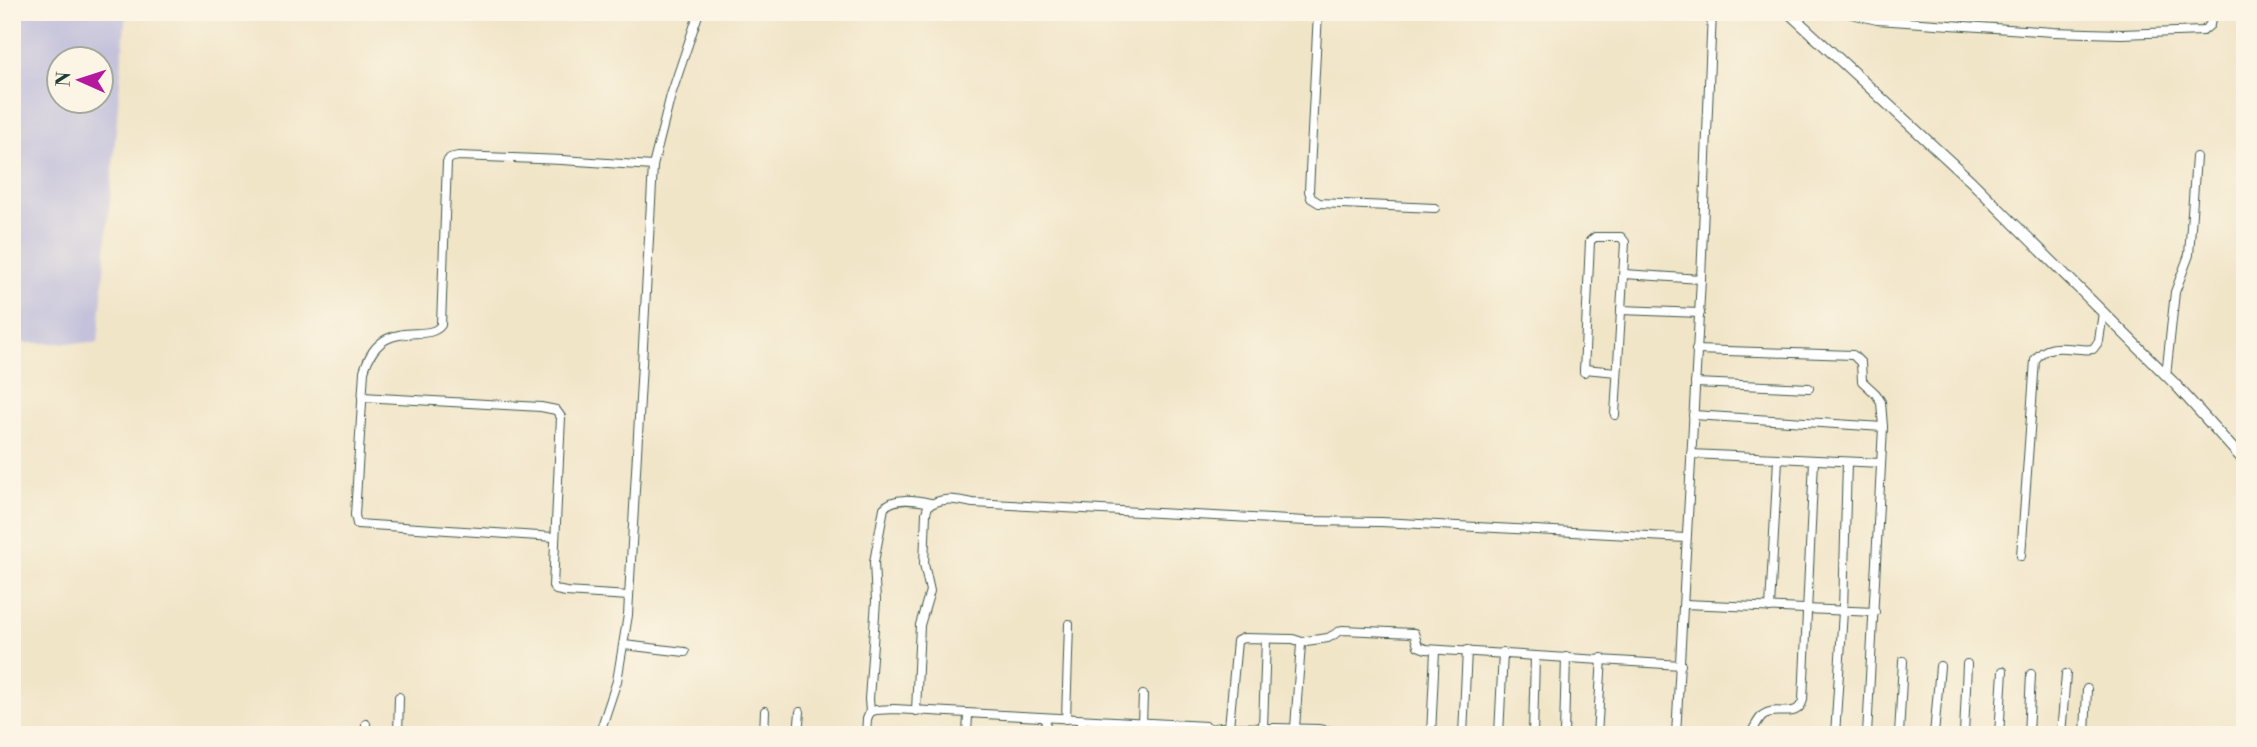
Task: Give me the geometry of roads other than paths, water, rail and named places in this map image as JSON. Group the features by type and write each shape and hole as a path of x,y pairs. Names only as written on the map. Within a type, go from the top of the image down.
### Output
{"street":[{"path":"599,735 617,681 629,596 653,166 671,95 699,12"},
{"path":"1318,12 1311,124 1311,198 1319,203 1435,208"},
{"path":"1676,735 1700,313 1712,12"},
{"path":"1789,14 1819,12"},
{"path":"1843,12 1877,20 2121,34 2203,31 2210,25 2212,12"},
{"path":"1789,14 1971,181 2166,376 2245,462"},
{"path":"554,537 357,524 355,515 366,364 380,344 395,334 432,332 441,325 447,162 450,158 471,156 653,166"},
{"path":"2166,376 2175,292 2189,255 2196,157"},
{"path":"1615,415 1624,240 1621,237 1595,237 1592,239 1584,371 1617,372"},
{"path":"1624,274 1701,279"},
{"path":"1621,310 1700,313"},
{"path":"2021,556 2035,360 2045,350 2053,347 2086,350 2098,346 2103,312"},
{"path":"1696,350 1853,355 1861,363 1862,381 1881,402 1883,427 1867,735"},
{"path":"1695,383 1809,388"},
{"path":"362,397 556,410 561,417 552,580 556,590 629,596"},
{"path":"1693,415 1883,427"},
{"path":"1691,454 1881,463"},
{"path":"1770,608 1779,458"},
{"path":"1750,735 1763,715 1772,712 1794,712 1801,706 1814,460"},
{"path":"1835,735 1843,611 1847,462"},
{"path":"866,735 870,712 876,601 874,562 884,509 888,503 916,500 930,503 954,499 973,503 1306,522 1381,522 1686,538"},
{"path":"916,711 919,625 930,591 924,557 926,513 930,503"},
{"path":"1684,604 1875,612"},
{"path":"1066,719 1069,624"},
{"path":"1229,727 1236,643 1243,638 1293,639 1302,642 1328,638 1342,630 1411,632 1416,634 1418,646 1435,650 1602,658 1681,665"},
{"path":"1264,728 1266,639"},
{"path":"1295,728 1302,642"},
{"path":"624,645 685,652"},
{"path":"1431,735 1435,650"},
{"path":"1464,735 1467,650"},
{"path":"1499,735 1503,652"},
{"path":"1533,735 1535,656"},
{"path":"1564,735 1566,657"},
{"path":"1597,735 1602,658"},
{"path":"1899,735 1903,661"},
{"path":"1964,735 1966,664"},
{"path":"1934,735 1940,666"},
{"path":"1999,735 2003,671"},
{"path":"2028,735 2031,674"},
{"path":"2061,735 2066,674"},
{"path":"2085,735 2087,689"},
{"path":"1143,695 1148,735"},
{"path":"398,735 399,697"},
{"path":"764,735 765,711"},
{"path":"870,712 916,711 1066,719 1145,724 1182,730 1206,726 1212,732 1229,727 1295,728 1357,735"},
{"path":"798,735 800,712"},
{"path":"967,735 968,714"},
{"path":"1045,735 1046,718"},
{"path":"1081,720 1081,735"},
{"path":"1115,735 1116,722"},
{"path":"366,724 366,735"}]}
